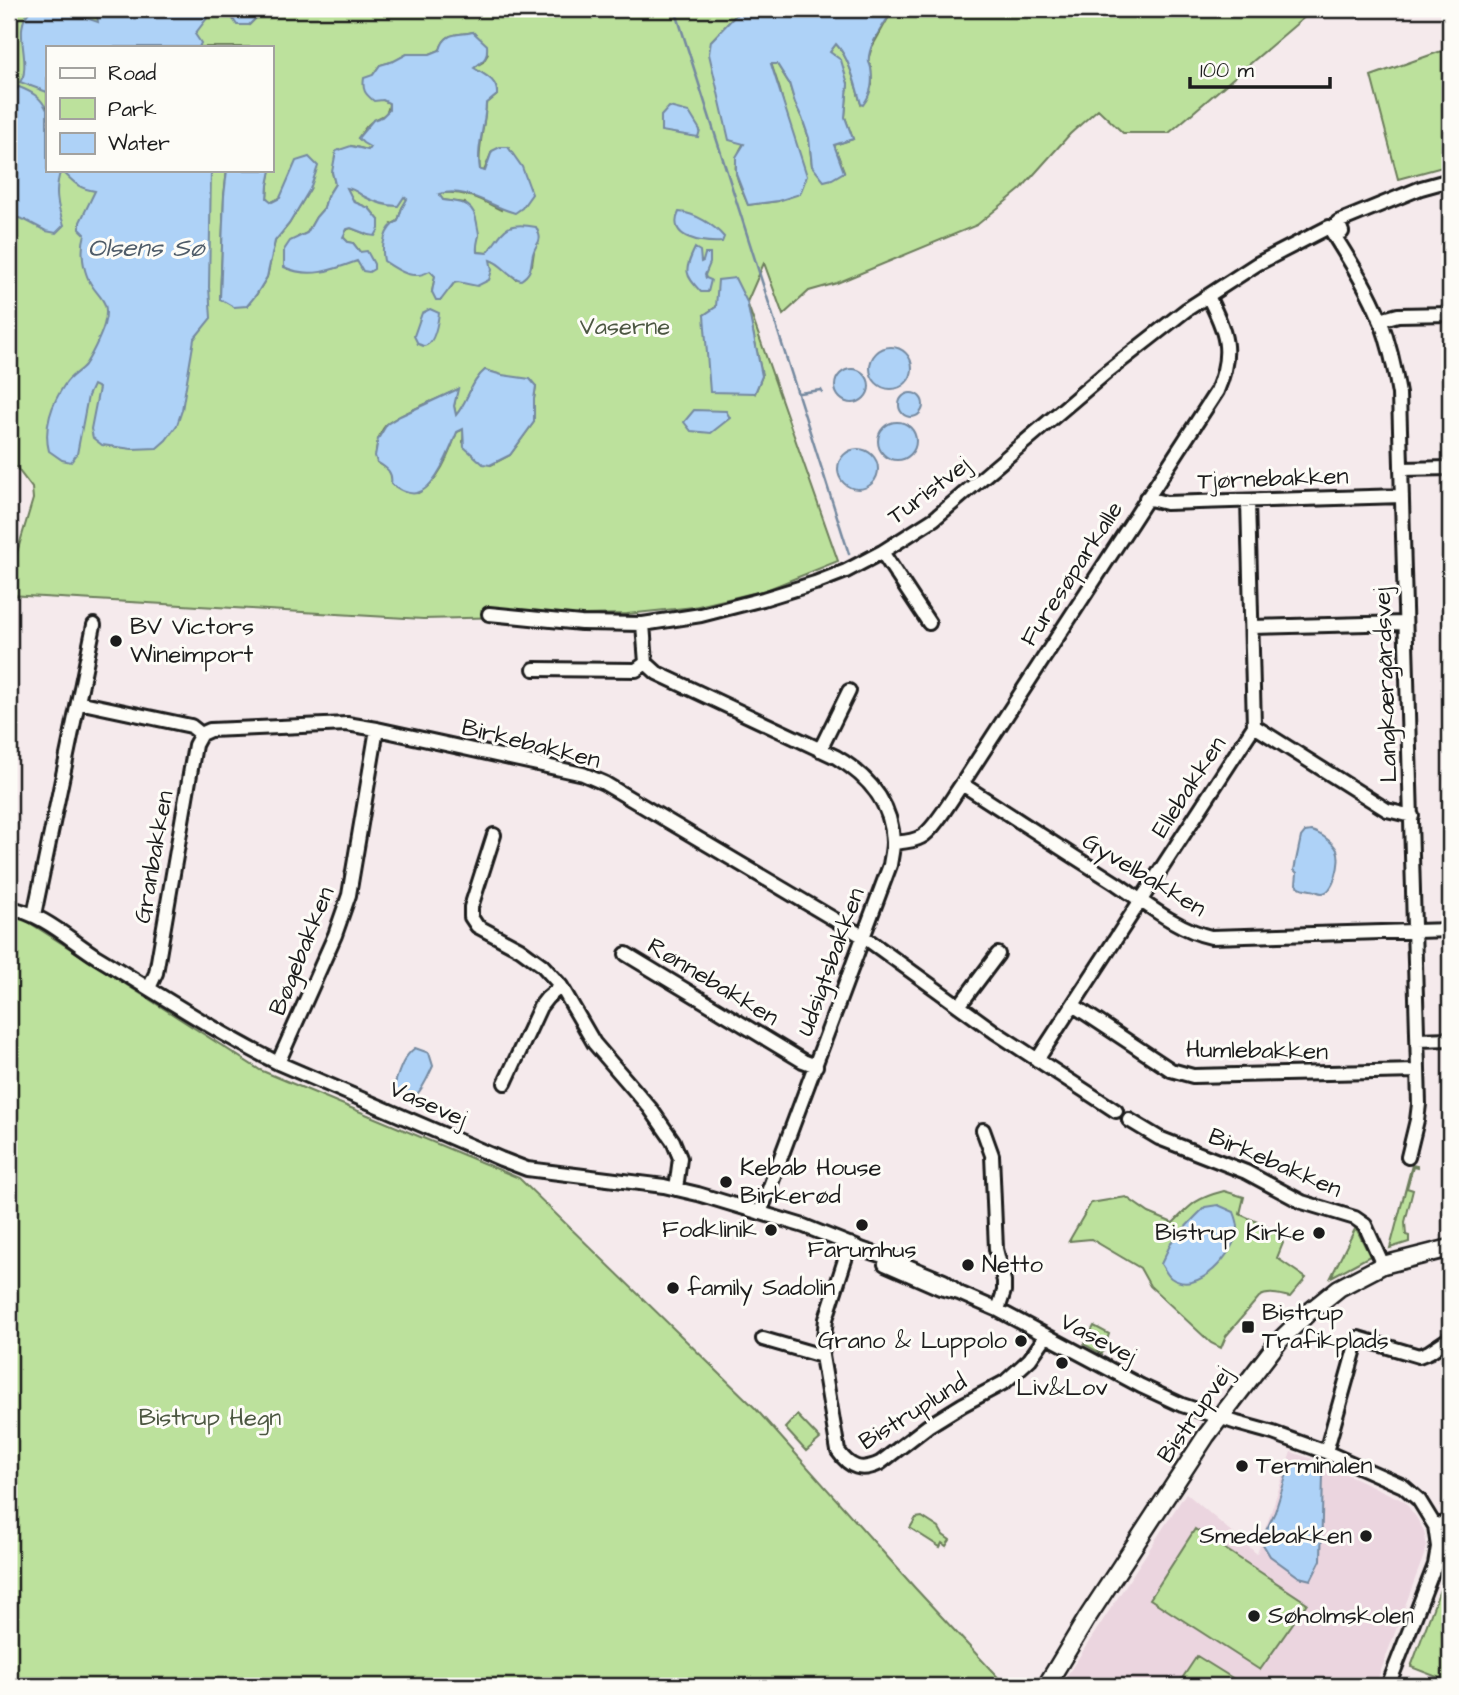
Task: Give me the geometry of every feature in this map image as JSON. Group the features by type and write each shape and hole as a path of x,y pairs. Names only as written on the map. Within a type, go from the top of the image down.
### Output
{"main road":[{"name":"Bistrupvej","path":"1046,1686 1087,1618 1219,1418 1279,1341 1339,1288 1383,1265 1450,1248"}],"street":[{"path":"1342,232 1338,222 1420,188 1450,180"},
{"name":"Turistvej","path":"489,614 570,622 643,624 701,615 762,599 846,570 882,552 934,519 1108,370 1186,310 1257,264 1329,227"},
{"name":"Langkærgårdsvej","path":"1329,227 1363,284 1380,320 1394,364 1399,394 1419,1104 1408,1157"},
{"name":"Furesøparkalle","path":"893,843 922,837 930,830 1217,391 1224,373 1227,352 1223,327 1208,296"},
{"path":"1380,320 1398,316 1450,314"},
{"path":"1402,469 1450,468"},
{"name":"Tjørnebakken","path":"1146,498 1166,503 1402,496"},
{"name":"Ellebakken","path":"1037,1060 1254,726 1248,501"},
{"path":"882,552 929,624"},
{"path":"1252,627 1405,623"},
{"path":"534,669 636,670 646,663 643,624"},
{"path":"34,915 94,625"},
{"name":"Udsigtsbakken","path":"646,663 657,673 854,768 870,783 882,800 890,820 893,843 890,865 760,1213"},
{"path":"820,750 849,691"},
{"path":"78,702 191,726 201,734"},
{"name":"Birkebakken","path":"201,734 210,730 347,724 583,774 604,783 864,937 995,1032 1116,1111"},
{"path":"1254,726 1387,810 1412,816"},
{"name":"Bøgebakken","path":"278,1063 335,935 349,895 377,729"},
{"name":"Granbakken","path":"149,988 156,973 195,745 201,734"},
{"name":"Gyvelbakken","path":"962,784 1140,900 1198,934 1211,937 1450,930"},
{"path":"494,835 471,907 471,917 477,926 520,948 542,965 561,986 594,1043 650,1108 673,1141 680,1158 676,1189"},
{"name":"Vasevej","path":"9,908 34,915 149,988 278,1063 527,1169 664,1186 804,1226 850,1244 904,1274 998,1310 1163,1396 1219,1418 1326,1452 1384,1477 1412,1492 1435,1526"},
{"name":"Rønnebakken","path":"626,954 803,1061 816,1066"},
{"path":"959,1006 998,954"},
{"path":"505,1083 540,1007 561,986"},
{"name":"Humlebakken","path":"1073,1005 1171,1070 1194,1076 1418,1071"},
{"path":"1418,1040 1450,1039"},
{"name":"Birkebakken","path":"1129,1120 1159,1138 1246,1172 1302,1202 1354,1218 1365,1225 1383,1265"},
{"path":"983,1130 992,1155 996,1249 1004,1281 998,1310"},
{"name":"Bistruplund","path":"850,1244 826,1319 822,1356 838,1451 852,1466 864,1468 880,1463 929,1426 1005,1382 1030,1360 1046,1336"},
{"path":"1326,1452 1358,1338 1419,1356 1450,1338"},
{"path":"763,1339 822,1356"},
{"path":"1388,1686 1435,1565 1438,1547 1435,1526 1450,1521"}],"shaded area":[{"name":"Søholmskolen","path":"1291,1452 1319,1461 1404,1501 1424,1531 1427,1547 1375,1686 1080,1686 1066,1677 1186,1493 1257,1554"}],"green space":[{"name":"Vaserne","path":"9,9 232,9 233,19 249,25 265,9 738,9 739,12 711,41 744,143 736,160 736,174 748,205 778,201 785,111 771,63 777,64 789,83 809,138 812,166 844,171 834,145 853,139 845,117 848,83 830,52 836,44 845,56 861,104 872,85 868,60 872,47 890,15 888,9 1314,9 1169,133 1123,133 1098,109 1070,134 1021,189 977,225 837,283 809,291 783,315 764,263 747,302 838,561 766,590 694,607 627,614 423,619 9,595 9,579 33,499 32,488 16,467 9,466","holes":["473,32 488,54 483,62 473,68 490,78 497,90 497,95 486,104 480,170 484,171 492,151 508,147 514,157 501,210 463,194 438,194 443,200 465,203 479,234 477,252 487,253 492,246 534,251 532,265 516,279 498,263 490,260 451,287 432,292 435,276 392,224 398,221 407,200 405,197 362,195 346,188 354,202 369,208 379,220 369,235 351,228 345,232 343,237 353,243 360,252 358,260 324,271 288,269 298,237 307,233 324,208 335,184 332,172 351,146 368,150 371,147 358,138 368,125 385,114 388,108 389,103 383,100 373,75 380,65 407,54 430,54 440,50 448,37","46,46 273,46 273,172 270,172 267,199 272,202 280,198 284,191 310,189 289,224 275,241 267,277 256,295 220,299 227,172 46,172","747,302 762,376 755,393 704,315 716,307","485,370 536,386 534,422 510,455 491,465 463,442 464,429 457,432 447,458 432,482 418,493 392,477 388,469 377,462 377,443 386,425 409,411 457,390 454,406 456,416"]},
{"path":"1450,48 1450,165 1398,179 1371,76"},
{"name":"Bistrup Hegn","path":"9,918 22,918 260,1070 519,1178 755,1408 1006,1686 9,1686"},
{"path":"1412,1165 1417,1168 1413,1167 1407,1188 1413,1190 1405,1222 1409,1242 1390,1248"},
{"path":"1224,1191 1244,1197 1240,1214 1275,1233 1283,1243 1277,1258 1306,1278 1290,1297 1270,1294 1259,1297 1226,1336 1221,1348 1211,1343 1150,1286 1140,1268 1091,1239 1069,1241 1091,1203 1126,1197 1149,1213 1173,1223 1196,1202"},
{"path":"1355,1229 1370,1256 1331,1277"},
{"path":"1094,1326 1109,1334 1102,1354 1084,1344"},
{"path":"797,1415 820,1439 806,1451 785,1428"},
{"path":"922,1517 939,1528 950,1540 946,1546 942,1543 940,1547 910,1528 916,1518"},
{"path":"1195,1529 1307,1603 1260,1670 1150,1599"},
{"path":"1450,1563 1450,1682 1411,1667"},
{"path":"1197,1656 1234,1679 1229,1686 1177,1686"}],"water":[{"path":"32,9 78,9 86,18 98,22 97,14 91,9 214,9 195,34 201,43 200,46 46,46 46,92 20,82 24,71 22,30 26,15"},
{"path":"232,9 265,9 249,25 237,25"},
{"path":"738,9 888,9 890,15 870,51 871,87 863,105 841,50 836,44 830,52 841,60 848,84 845,117 853,139 834,145 844,172 832,179 824,181 812,166 809,138 789,83 777,64 771,64 807,176 800,194 778,201 748,205 736,174 736,157 744,144 729,140 709,54 711,41 739,12"},
{"path":"473,32 487,45 485,59 474,68 490,78 497,90 497,95 486,104 479,154 480,170 485,171 492,151 508,147 522,167 532,194 515,213 468,195 449,192 439,194 443,200 466,204 473,211 479,234 477,252 487,253 506,229 517,225 536,227 540,239 528,274 521,280 517,279 490,260 492,270 489,280 477,286 454,283 441,300 436,300 432,292 435,276 430,271 412,275 384,261 385,238 389,228 398,221 407,199 404,197 398,206 389,205 371,200 347,188 354,202 369,208 379,220 379,229 375,236 351,228 347,229 343,237 353,243 360,252 367,251 374,269 363,271 357,261 312,273 284,267 284,250 290,241 307,233 324,208 335,184 332,172 336,151 351,146 368,150 370,147 358,138 373,120 382,117 389,110 389,103 383,100 374,101 366,94 364,78 373,75 380,65 407,54 430,54 440,50 448,37"},
{"name":"Olsens Sø","path":"19,87 36,96 46,108 46,172 61,172 57,197 64,225 56,233 9,215 9,95"},
{"path":"669,107 689,112 700,130 698,137 661,131 661,116"},
{"path":"309,157 318,166 310,189 289,224 275,241 267,277 256,295 247,306 234,307 220,299 227,172 271,172 267,198 272,202 280,198 296,161"},
{"name":"Olsens Sø","path":"63,172 211,172 211,318 194,339 182,410 177,425 166,440 157,448 132,449 102,445 93,438 91,429 99,388 93,385 88,396 77,454 71,462 62,460 49,451 48,425 60,391 87,361 101,335 106,316 104,303 85,271 85,234 80,229 80,222 95,191 73,181"},
{"path":"679,212 698,217 710,224 724,237 722,242 706,242 682,234 676,221"},
{"path":"695,248 700,251 701,262 705,254 710,254 705,275 711,280 708,292 701,292 689,276 689,262"},
{"path":"735,278 747,302 762,376 755,393 710,392 704,315 716,307 718,280"},
{"path":"430,309 439,313 438,321 431,342 423,346 418,344 414,336 422,313"},
{"path":"891,347 906,353 912,368 906,383 891,389 876,383 870,368 876,353"},
{"path":"852,369 864,374 869,386 864,398 852,403 840,398 835,386 840,374"},
{"path":"485,370 530,379 536,386 534,422 510,455 490,465 483,464 464,447 463,429 457,432 442,467 424,490 410,493 391,484 390,473 377,462 375,456 378,439 387,424 458,389 454,406 456,415 476,380"},
{"path":"911,393 919,397 923,405 919,413 911,417 903,413 899,405 903,397"},
{"path":"694,410 726,411 730,418 711,433 691,431 684,422"},
{"path":"897,422 911,427 916,441 911,455 897,460 883,455 878,441 883,427"},
{"path":"858,449 872,455 878,469 872,483 858,489 844,483 838,469 844,455"},
{"path":"1311,831 1329,841 1338,855 1338,868 1333,882 1326,892 1322,893 1296,884 1297,873 1294,870 1301,837 1305,832"},
{"path":"415,1048 429,1053 433,1066 418,1093 407,1098 393,1089 404,1061"},
{"path":"1218,1205 1234,1212 1238,1228 1223,1260 1213,1270 1192,1282 1171,1278 1161,1264 1172,1241 1205,1207"},
{"path":"1290,1464 1309,1467 1323,1474 1321,1560 1311,1580 1299,1577 1270,1556 1261,1541 1275,1512"}],"waterway":[{"path":"675,9 849,554"},
{"path":"799,393 822,392"}],"place":[{"name":"BV Victors Wineimport","path":"116,641"},
{"name":"Kebab House Birkerød","path":"726,1182"},
{"name":"Farumhus","path":"862,1225"},
{"name":"Fodklinik","path":"771,1230"},
{"name":"Bistrup Kirke","path":"1319,1233"},
{"name":"Netto","path":"968,1265"},
{"name":"family Sadolin","path":"673,1288"},
{"name":"Bistrup Trafikplads","path":"1248,1327"},
{"name":"Grano & Luppolo","path":"1021,1341"},
{"name":"Liv&Lov","path":"1062,1363"},
{"name":"Terminalen","path":"1242,1466"},
{"name":"Smedebakken","path":"1366,1536"},
{"name":"Søholmskolen","path":"1254,1616"}]}
